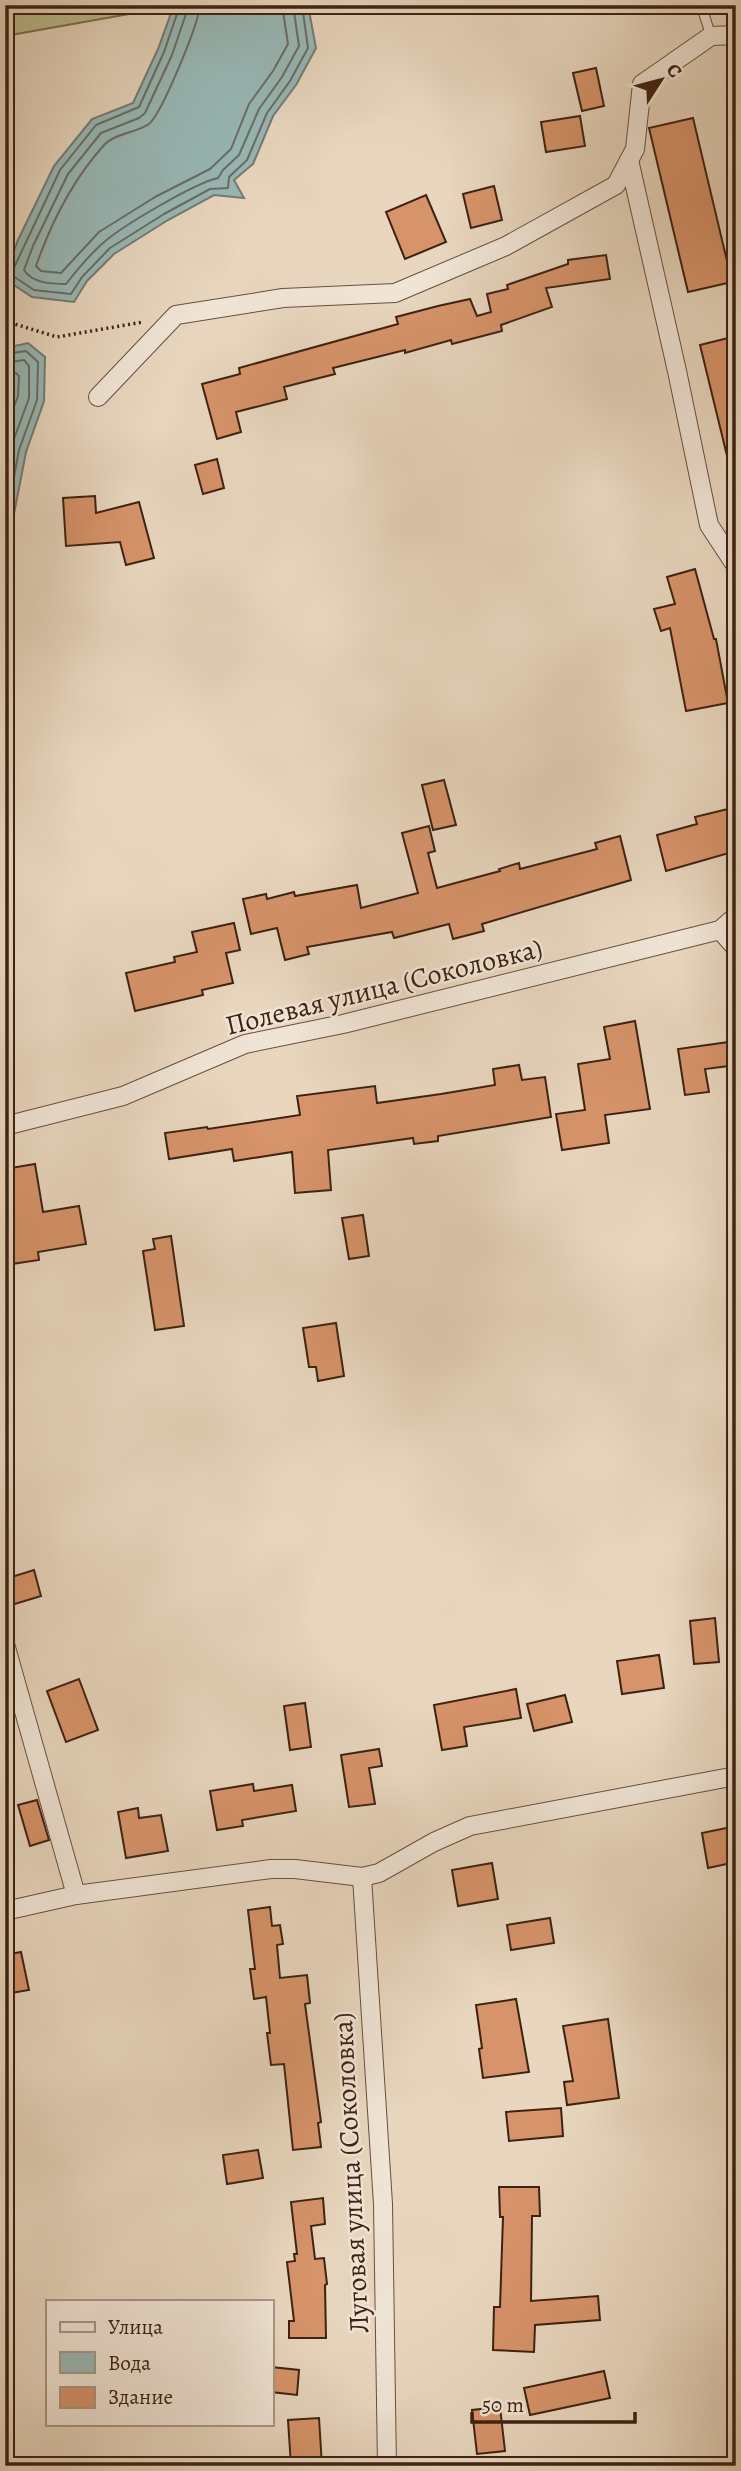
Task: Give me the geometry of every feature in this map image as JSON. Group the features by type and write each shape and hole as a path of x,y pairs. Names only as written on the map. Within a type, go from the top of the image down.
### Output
{"street":[{"path":"98,397 176,316 283,298 395,293 506,246 616,185 635,149 642,84 710,36 736,35"},
{"path":"629,160 709,525 736,566"},
{"name":"Полевая улица (Соколовка)","path":"5,1126 123,1096 245,1044 343,1024 720,930 736,916"},
{"path":"720,930 736,948"},
{"path":"5,1644 76,1895"},
{"path":"5,1911 76,1895 271,1869 295,1869 362,1877 380,1873 434,1842 470,1826 736,1776"},
{"name":"Луговая улица (Соколовка)","path":"362,1877 383,2204 387,2466"}],"lane":[{"path":"701,5 710,36"}],"path":[{"path":"5,321 57,337 176,316"}],"green space":[{"path":"5,5 152,5 152,10 5,36"}],"water":[{"path":"174,5 308,5 316,48 296,85 273,116 253,164 234,180 244,198 214,195 168,220 114,254 87,281 74,302 32,297 5,279 18,240 54,166 92,119 133,103 158,49"},
{"path":"28,343 45,357 44,401 26,452 13,519 8,571 5,573 5,348"}],"building":[{"path":"596,68 604,106 582,111 573,73"},
{"path":"580,116 585,146 546,152 541,122"},
{"path":"693,118 732,282 688,292 649,128"},
{"path":"494,186 502,220 471,228 463,194"},
{"path":"426,195 446,242 405,259 386,212"},
{"path":"606,255 610,279 546,288 552,307 501,325 502,331 452,344 451,340 405,353 405,350 333,368 335,374 284,387 287,399 236,412 241,432 217,439 202,384 240,374 239,368 398,324 396,317 438,306 470,299 477,316 491,312 487,294 508,289 507,285 568,264 568,260"},
{"path":"736,336 736,463 729,464 700,345"},
{"path":"217,459 224,488 203,494 195,465"},
{"path":"95,496 96,513 139,502 154,558 126,565 120,542 66,546 63,498"},
{"path":"695,569 716,639 728,703 686,711 670,628 661,631 654,609 675,604 667,577"},
{"path":"444,780 456,825 433,830 422,785"},
{"path":"736,807 736,851 666,871 657,835 697,824 695,817"},
{"path":"429,826 435,851 428,853 437,888 500,871 499,869 519,863 520,869 597,849 595,843 620,836 631,880 482,924 484,931 453,939 449,924 394,938 392,932 307,947 309,954 285,960 277,928 251,934 243,899 266,894 267,899 294,892 295,896 357,885 361,908 418,893 402,833"},
{"path":"234,923 240,950 226,953 233,983 202,990 203,995 135,1011 126,973 175,962 174,957 197,952 192,932"},
{"path":"635,1021 650,1109 605,1115 609,1143 562,1150 556,1114 585,1110 578,1064 610,1059 604,1027"},
{"path":"736,1041 736,1065 705,1069 709,1092 685,1095 678,1049"},
{"path":"519,1065 522,1080 545,1077 551,1117 438,1136 438,1141 414,1144 413,1138 328,1150 331,1190 295,1193 292,1152 234,1161 232,1149 169,1159 165,1133 300,1115 297,1096 375,1086 377,1103 495,1085 493,1069"},
{"path":"35,1164 43,1212 79,1206 86,1244 38,1252 39,1260 5,1265 5,1225 14,1223 5,1169"},
{"path":"363,1215 369,1256 349,1259 342,1218"},
{"path":"171,1236 184,1326 155,1330 143,1251 155,1249 153,1239"},
{"path":"336,1323 344,1376 318,1381 316,1367 309,1367 303,1328"},
{"path":"34,1570 41,1596 5,1607 5,1579"},
{"path":"715,1618 719,1662 694,1664 690,1621"},
{"path":"659,1655 664,1688 622,1694 617,1661"},
{"path":"79,1679 98,1730 66,1742 47,1691"},
{"path":"516,1689 521,1718 464,1727 467,1746 442,1750 434,1705"},
{"path":"565,1695 572,1722 534,1731 527,1704"},
{"path":"305,1703 311,1747 290,1750 284,1706"},
{"path":"379,1749 382,1766 369,1768 375,1804 349,1807 341,1755"},
{"path":"253,1784 254,1791 292,1785 296,1811 242,1820 243,1826 217,1830 210,1791"},
{"path":"37,1800 49,1840 30,1846 18,1805"},
{"path":"138,1808 139,1818 161,1815 168,1851 126,1858 118,1812"},
{"path":"736,1826 736,1862 708,1868 702,1833"},
{"path":"492,1863 498,1899 458,1906 452,1870"},
{"path":"270,1907 272,1926 280,1925 283,1944 277,1945 280,1978 307,1975 310,2003 305,2004 321,2122 318,2123 321,2147 293,2150 284,2064 271,2065 266,1997 254,1999 250,1969 255,1969 248,1910"},
{"path":"550,1918 554,1943 511,1950 507,1925"},
{"path":"21,1952 29,1990 5,1994 5,1955"},
{"path":"516,1999 529,2072 483,2078 476,2005"},
{"path":"608,2019 619,2098 567,2105 564,2082 573,2081 563,2026"},
{"path":"561,2108 563,2136 509,2141 506,2112"},
{"path":"258,2150 263,2178 227,2184 223,2155"},
{"path":"499,2187 539,2187 540,2216 532,2216 531,2301 598,2296 600,2320 535,2325 534,2352 493,2350 494,2307 500,2307 503,2217 500,2217"},
{"path":"323,2198 325,2224 311,2226 315,2259 324,2258 327,2284 326,2338 289,2338 289,2321 294,2321 287,2262 295,2261 294,2254 297,2254 291,2202"},
{"path":"273,2367 299,2370 297,2395 273,2392"},
{"path":"604,2371 610,2398 530,2415 524,2388"},
{"path":"500,2407 505,2451 477,2454 472,2410"},
{"path":"319,2418 322,2466 291,2466 288,2420"}]}
